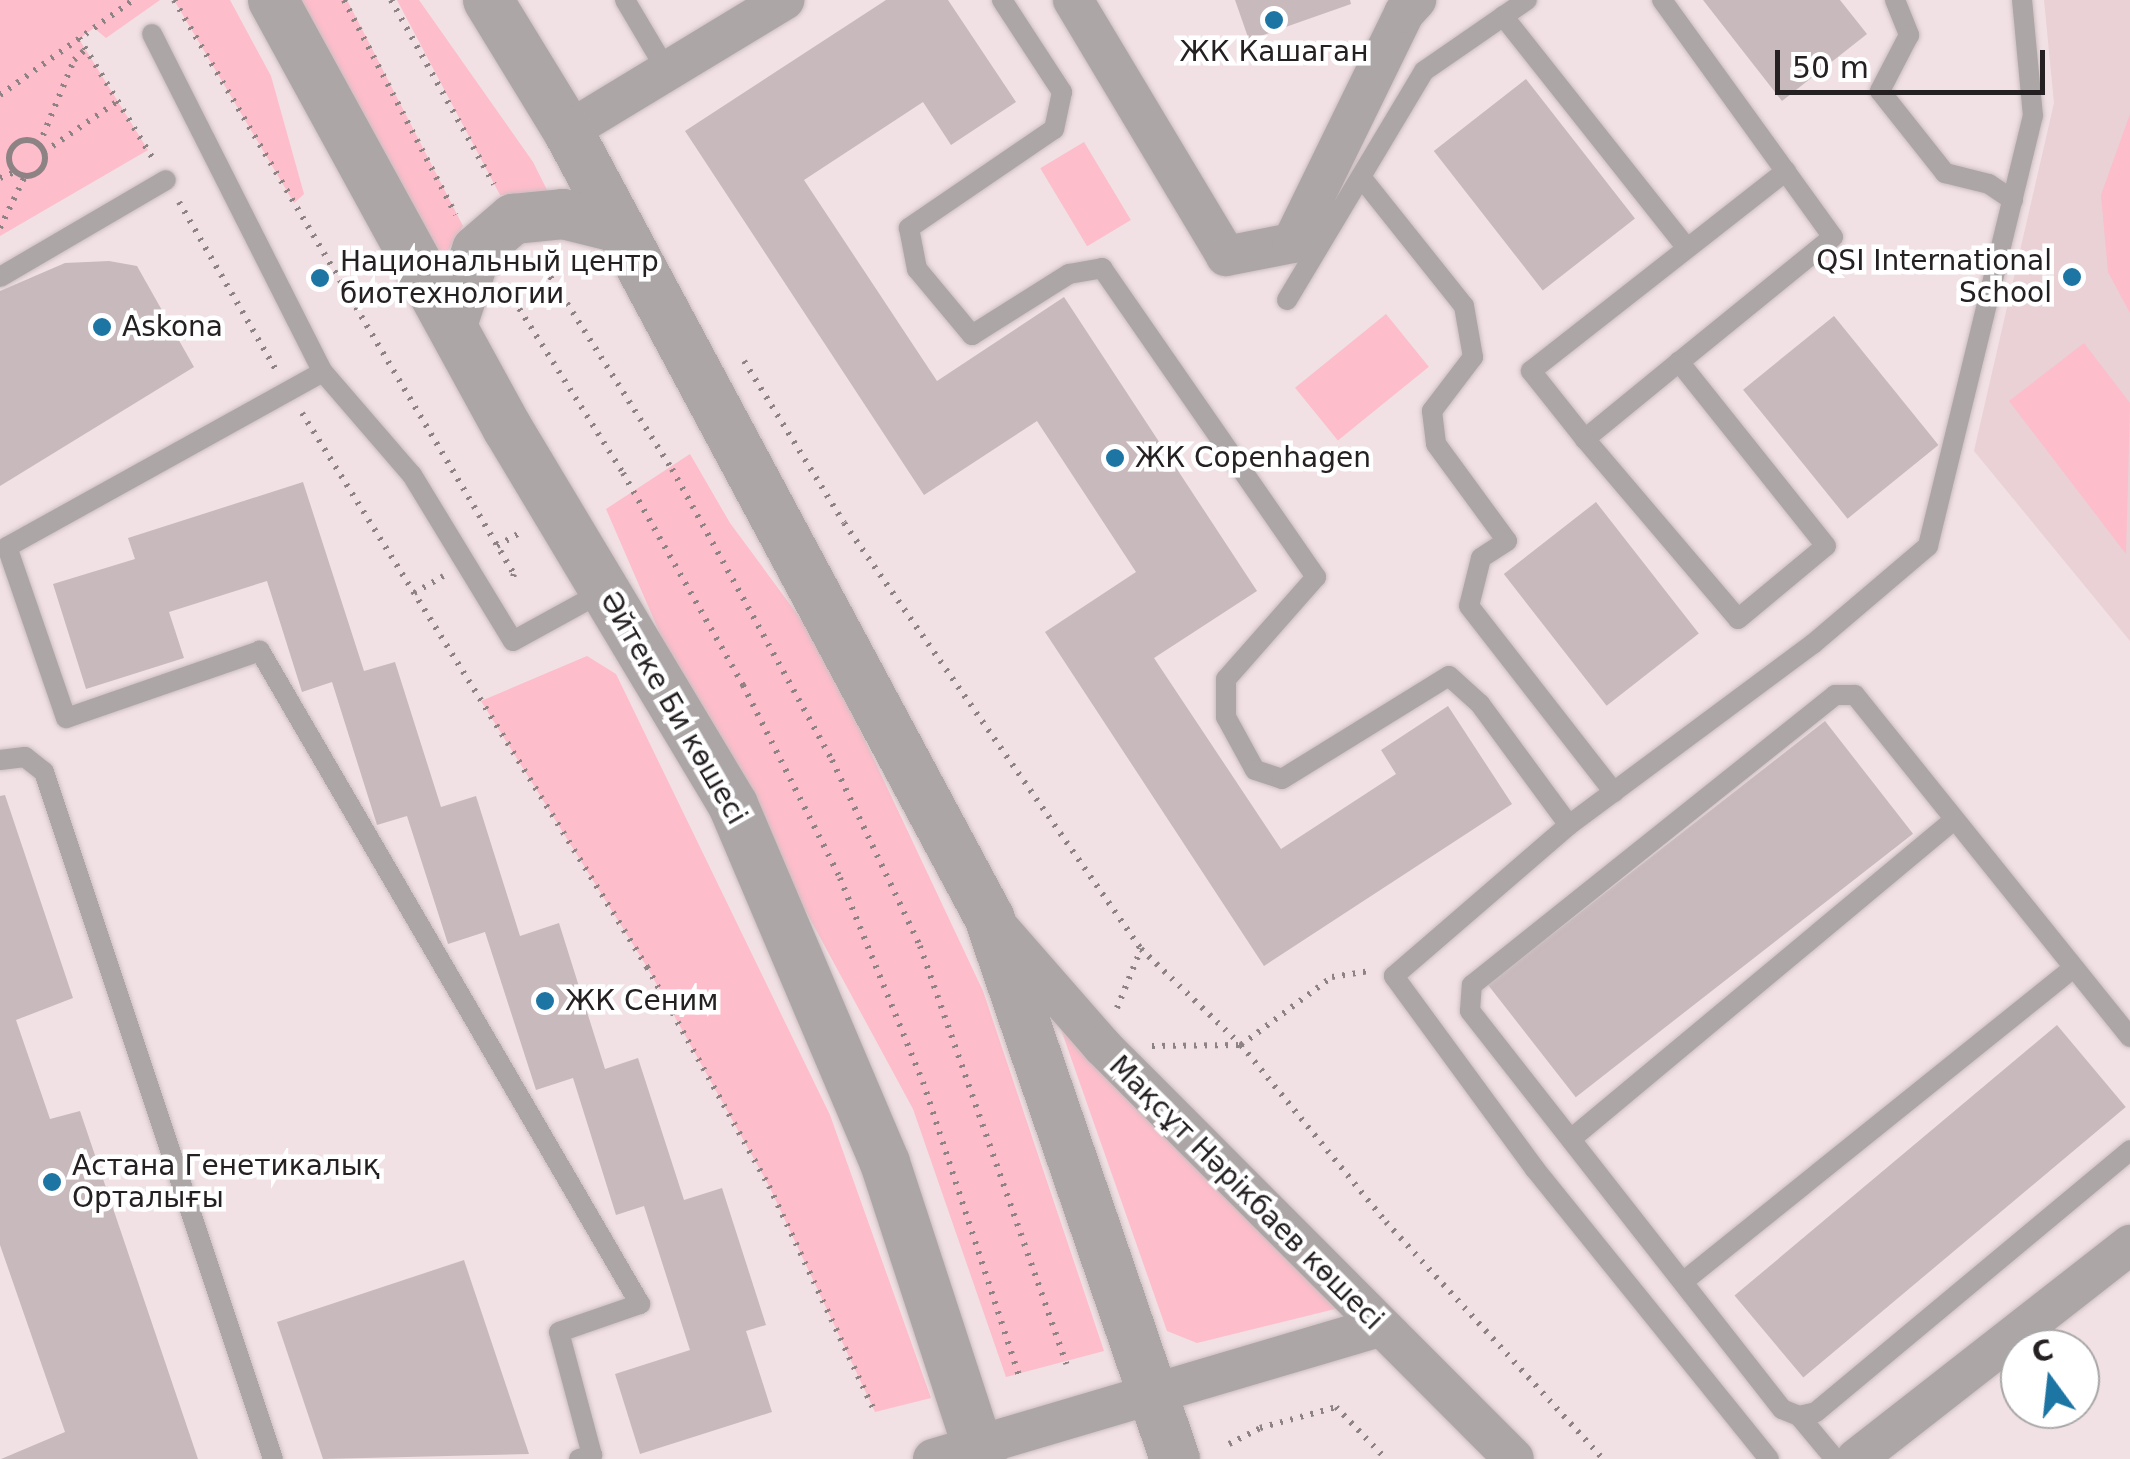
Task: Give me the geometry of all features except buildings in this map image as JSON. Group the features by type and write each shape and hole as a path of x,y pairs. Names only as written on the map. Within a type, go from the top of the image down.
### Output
{"street":[{"name":"Әйтеке Би көшесі","path":"273,0 557,510 732,805 886,1162 965,1455"},
{"path":"488,0 568,131 616,227 989,917 1175,1459"},
{"path":"568,131 784,0"},
{"path":"1073,0 1226,256 1292,243 1404,13 1416,0"},
{"path":"452,325 495,234 563,214 616,227"},
{"name":"Мақсұт Нәрікбаев көшесі","path":"989,917 1102,1046 1378,1327 1514,1459"},
{"path":"1856,1459 2130,1245"},
{"path":"965,1455 1378,1327"}],"lane":[{"path":"626,0 667,71"},
{"path":"1002,0 1062,92 1054,129 909,228 917,268 972,335 1069,274 1102,268 1316,577 1226,679 1226,718 1256,770 1282,779 1449,676 1480,704 1569,826"},
{"path":"1287,300 1424,70 1527,0"},
{"path":"1585,438 1834,236 1662,0"},
{"path":"1896,0 1909,35 1880,91 1945,173 1989,184 2013,200"},
{"path":"1769,1459 1535,1168 1394,976 1569,826 1812,644 1928,546 2033,116 2022,0"},
{"path":"1503,16 1688,248"},
{"path":"152,34 323,372 412,474 513,641 606,590"},
{"path":"1679,362 1826,546 1738,619 1531,371 1786,171"},
{"path":"1361,177 1464,306 1473,357 1432,411 1436,444 1507,541 1481,558 1469,606 1614,792"},
{"path":"0,277 166,180"},
{"path":"323,372 7,546 66,718 260,652 640,1304 559,1332 592,1455 579,1459"},
{"path":"1835,1459 1799,1416 1782,1409 1470,1011 1472,985 1835,695 1855,695 2071,970 2130,1037"},
{"path":"0,760 25,757 44,772 273,1459"},
{"path":"1571,1139 1953,821"},
{"path":"1684,1282 2071,970"},
{"path":"1799,1416 1816,1412 2130,1150"}],"path":[{"path":"0,94 134,0"},
{"path":"174,0 498,546 514,582 488,602"},
{"path":"344,0 415,145 495,234 672,469 840,777 920,946 1066,1364"},
{"path":"392,0 495,234"},
{"path":"79,38 288,392 647,968 769,1186 874,1412"},
{"path":"0,228 25,176 44,166 42,148 74,60 86,49"},
{"path":"25,176 15,172 9,163 16,144 42,148 118,101"},
{"path":"0,178 15,172"},
{"path":"732,344 844,523 1142,949 1241,1045 1386,1222 1603,1459"},
{"path":"464,562 557,510"},
{"path":"414,594 434,582"},
{"path":"1142,949 1102,1046 1241,1045 1332,977 1365,970 1394,976"},
{"path":"1013,1356 1019,1375"},
{"path":"1228,1444 1260,1428 1336,1407 1386,1459"}],"shaded area":[{"path":"0,0 160,0 106,38 94,28 79,39 148,150 0,236"},
{"path":"174,0 230,0 271,76 304,194 294,203"},
{"path":"290,0 347,0 463,226 437,269"},
{"path":"397,0 419,0 533,162 551,198 500,195"},
{"name":"QSI International School","path":"2044,0 2130,0 2130,641 1974,451 2054,103"},
{"path":"2130,114 2130,313 2108,272 2101,195"},
{"path":"1084,142 1131,220 1087,246 1040,168"},
{"path":"1386,314 1429,367 1338,440 1295,388"},
{"path":"2084,343 2130,403 2126,554 2009,401"},
{"path":"690,454 730,523 820,645 983,991 1104,1351 1006,1377 913,1109 678,675 606,509"},
{"path":"587,656 616,674 830,1115 931,1398 875,1412 769,1186 647,967 481,701"},
{"path":"1057,1018 1339,1308 1197,1343 1167,1331"}],"place":[{"name":"ЖК Кашаган","path":"1274,20"},
{"name":"QSI International School","path":"2072,277"},
{"name":"Национальный центр биотехнологии","path":"320,278"},
{"name":"Askona","path":"102,327"},
{"name":"ЖК Copenhagen","path":"1115,458"},
{"name":"ЖК Сеним","path":"545,1001"},
{"name":"Астана Генетикалық Орталығы","path":"52,1182"}]}
